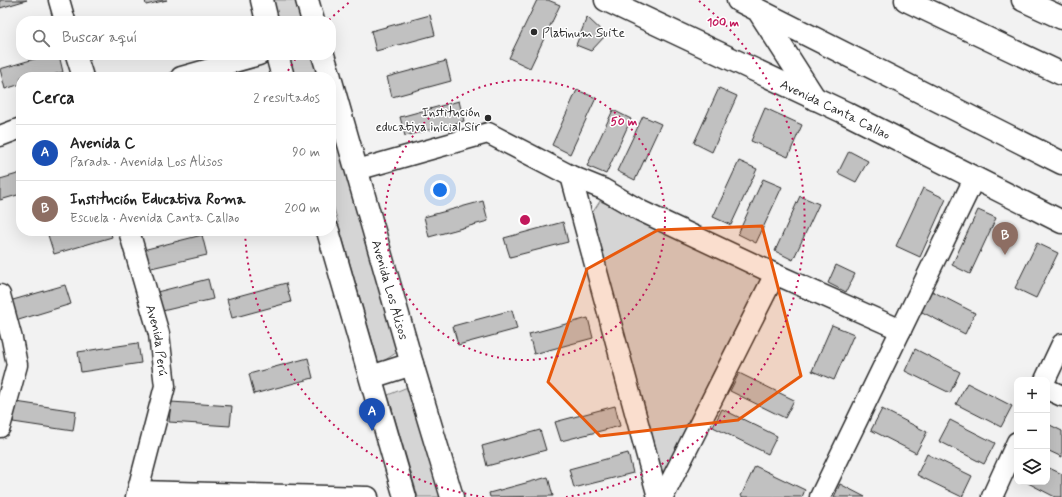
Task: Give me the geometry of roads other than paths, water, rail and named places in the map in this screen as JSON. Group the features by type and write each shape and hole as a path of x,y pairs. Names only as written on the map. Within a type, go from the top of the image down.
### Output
{"main road":[{"path":"262,0 266,16"},
{"name":"Avenida Canta Callao","path":"606,0 846,113 955,167 974,179 1062,222"},
{"path":"738,0 1062,163"},
{"path":"906,0 1062,74"},
{"path":"1024,0 1062,18"},
{"path":"757,9 815,99"},
{"path":"278,60 282,72"},
{"path":"325,60 328,72"},
{"name":"Avenida Los Alisos","path":"336,98 412,364 452,497"},
{"path":"329,236 405,497"},
{"path":"370,377 412,364"}],"street":[{"path":"58,0 63,16"},
{"path":"78,60 81,72"},
{"path":"199,72 241,60"},
{"path":"0,136 16,130"},
{"path":"357,170 488,133 571,176 602,189 641,211 775,274 901,330"},
{"path":"571,176 658,497"},
{"path":"820,497 974,179"},
{"name":"Avenida Perú","path":"130,236 159,334 165,386 137,494"},
{"path":"663,497 775,274"},
{"path":"0,295 12,339 17,365 0,427"},
{"path":"1046,377 1062,344"},
{"path":"1050,390 1062,396"},
{"path":"992,497 1014,449"},
{"path":"137,494 368,497"}],"place":[{"name":"Platinum Suite","path":"534,32"},
{"name":"Institución educativa inicial Sir","path":"488,118"},
{"name":"Institución Educativa Roma","path":"1005,255"},
{"name":"Avenida C","path":"372,431"}]}
